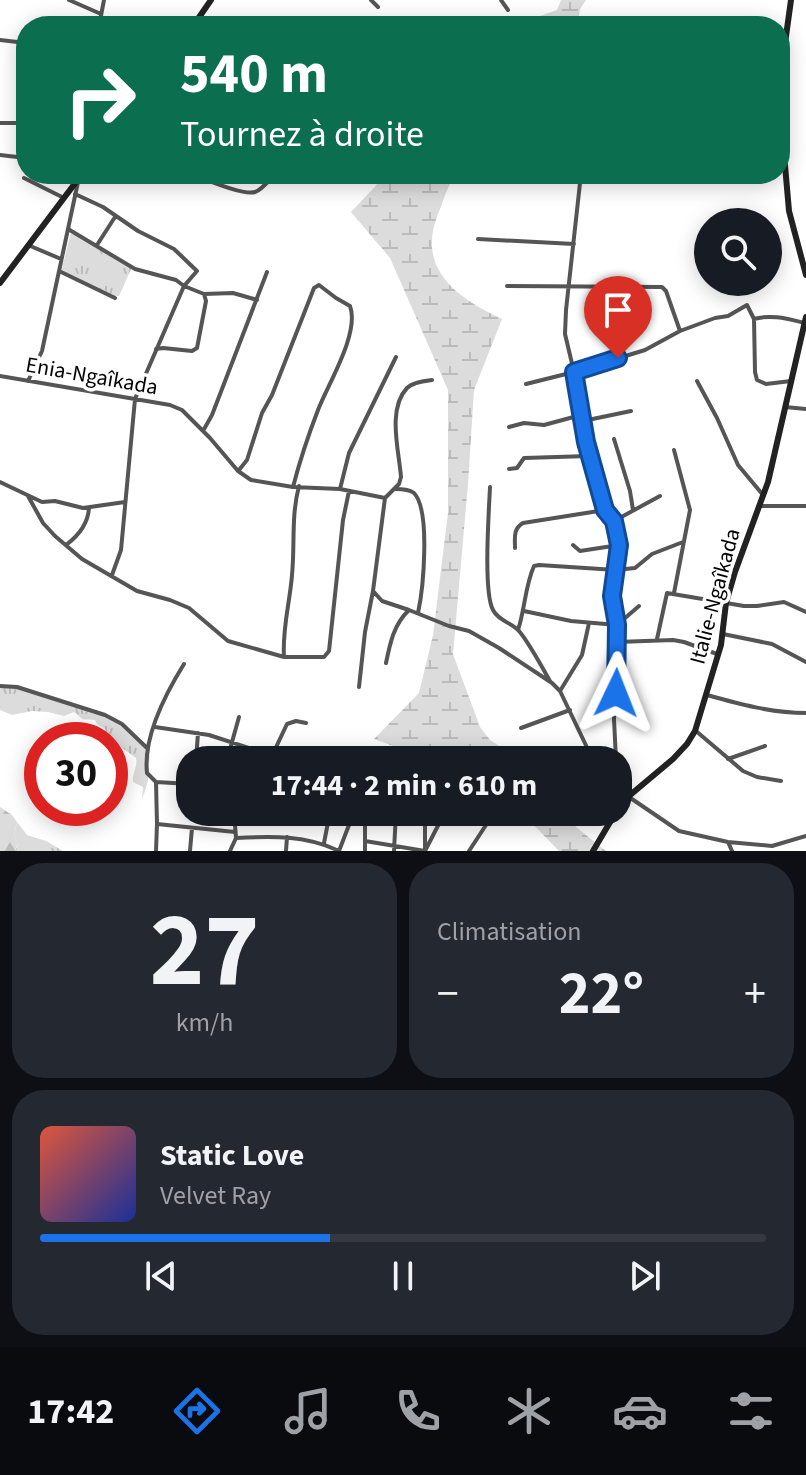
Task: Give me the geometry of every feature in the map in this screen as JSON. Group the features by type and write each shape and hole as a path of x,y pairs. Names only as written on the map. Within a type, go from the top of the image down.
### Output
{"street":[{"path":"69,0 101,14 104,0"},
{"path":"371,0 378,7"},
{"path":"501,0 508,10"},
{"path":"36,184 64,198"},
{"path":"0,283 75,184"},
{"path":"28,381 42,351 78,184"},
{"path":"217,184 251,193 265,184"},
{"path":"580,184 565,334 590,456 605,510 614,521 619,545 612,596 617,625 615,746"},
{"path":"787,184 789,211 804,258 806,275"},
{"path":"75,194 174,249 197,273 184,286 135,399 121,550 112,575"},
{"path":"97,245 116,216"},
{"path":"68,229 135,269 176,280 204,294 233,293 257,300"},
{"path":"478,239 574,244"},
{"path":"28,245 61,259"},
{"path":"59,271 115,298"},
{"path":"203,431 267,272"},
{"path":"238,471 247,460 262,413 314,288 319,285 350,306 354,316 338,369 300,458 284,657"},
{"path":"507,286 662,287 680,331"},
{"path":"156,349 192,351 197,348 206,301 204,294"},
{"path":"526,384 645,350 680,331 728,316 747,305 754,319 757,380 766,384 791,381"},
{"path":"754,319 774,316 805,320"},
{"name":"Italie-Ngaîkada","path":"632,791 673,759 695,731 723,634 726,603 735,572 768,482 791,381 803,348 805,320"},
{"path":"340,489 349,453 396,357"},
{"name":"Enia-Ngaîkada","path":"0,376 170,405 182,410 238,471 251,480 370,493 385,498"},
{"path":"359,687 385,498 399,484 401,477 396,440 398,408 407,388 432,380"},
{"path":"697,381 738,465 763,495"},
{"path":"785,407 806,409"},
{"path":"509,427 524,423 544,425 631,411"},
{"path":"614,439 633,510"},
{"path":"674,450 690,510 674,593"},
{"path":"509,469 517,468 524,458 590,456"},
{"path":"0,482 42,502 55,501 89,508 125,502"},
{"path":"490,487 487,527 492,609 499,618 518,630 552,683"},
{"path":"393,489 411,491 415,495 424,524 422,595 418,613"},
{"path":"28,496 43,523 82,559 137,591 189,608 228,641 284,657 324,657 329,651 349,491"},
{"path":"614,521 660,496"},
{"path":"758,506 806,506"},
{"path":"66,545 83,527 89,508"},
{"path":"515,548 515,531 523,523 605,510"},
{"path":"518,630 534,566 635,568 652,554 683,542"},
{"path":"573,545 580,551 619,545"},
{"path":"373,591 382,601 469,631 552,683 560,691 587,746"},
{"path":"657,639 666,594 757,606 784,602 805,611"},
{"path":"524,611 571,621 617,625 639,606"},
{"path":"386,663 395,629 409,610"},
{"path":"560,691 582,655 589,623"},
{"path":"723,634 772,644 806,662"},
{"path":"617,642 657,639 684,642 717,654"},
{"path":"176,783 156,782 147,773 147,748 184,664"},
{"path":"0,686 17,687 105,715 122,724 147,748"},
{"path":"706,695 772,711 806,713"},
{"path":"521,728 570,710"},
{"path":"230,746 239,717"},
{"path":"276,746 287,724 296,721 306,723"},
{"path":"155,727 198,733 241,746"},
{"path":"695,731 743,771 781,781"},
{"path":"197,746 198,733"},
{"path":"728,759 765,746"},
{"path":"156,782 156,851"},
{"path":"632,803 679,831 728,842 772,848 806,836"},
{"path":"157,824 236,835 305,838 339,851 349,826"},
{"path":"230,851 236,835 235,826"},
{"path":"324,843 327,826"},
{"path":"365,826 365,851"},
{"path":"394,848 395,826"},
{"path":"425,826 425,851"},
{"path":"425,851 438,826"},
{"path":"469,851 485,826"},
{"name":"Italie-Ngaîkada","path":"593,851 608,826"},
{"path":"190,851 192,828"},
{"path":"286,851 287,837"},
{"path":"365,841 425,851"},
{"path":"728,842 732,851"}],"green space":[{"path":"561,0 586,0 579,16 540,16 557,10"},
{"path":"378,184 450,184 433,233 432,251 437,266 456,291 502,319 474,390 453,654 480,727 499,746 393,746 374,739 419,693 433,635 448,513 448,390 390,258 351,212"},
{"path":"71,232 132,267 119,296 108,296 61,272"},
{"path":"9,686 118,722 96,722 74,712 64,716 32,711 12,715 0,710 0,688"},
{"path":"128,730 150,750 148,781 142,800 143,787 133,782 136,758 128,752"},
{"path":"0,807 17,822 14,835 18,844 15,851 0,851"},
{"path":"17,822 27,835 63,851 15,851 18,845 14,835"},
{"path":"535,826 575,826 606,851 559,851"}],"route":[{"path":"616,693 617,625 612,596 618,536 614,521 605,510 586,442 574,372 618,358"}]}
